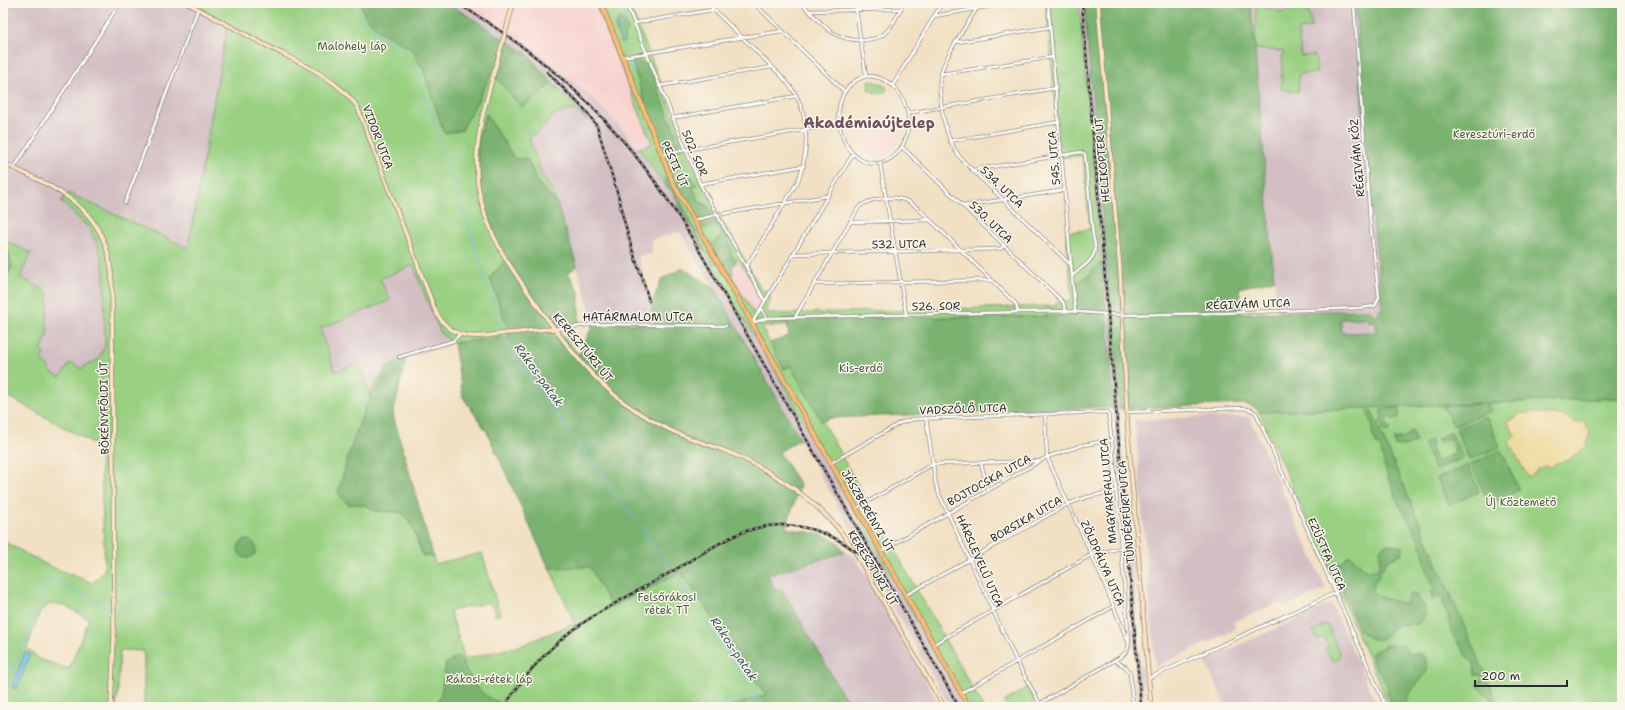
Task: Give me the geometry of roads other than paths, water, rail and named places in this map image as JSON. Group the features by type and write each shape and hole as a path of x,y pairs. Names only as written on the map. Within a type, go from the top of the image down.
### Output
{"main road":[{"name":"PESTI ÚT","path":"601,3 671,179 693,221 752,323"},
{"name":"JÁSZBERÉNYI ÚT","path":"752,323 969,707"}],"street":[{"path":"14,168 120,3"},
{"name":"VIDOR UTCA","path":"187,3 319,73 349,96 357,106 435,310 444,324 460,334 479,337"},
{"name":"KERESZTÚRI ÚT","path":"514,3 482,117 477,147 480,192 488,226 500,251 554,329 597,379 627,405 669,430 723,450 769,472 807,499 836,527 854,550 944,707"},
{"name":"502. SOR","path":"626,3 700,184 765,301"},
{"path":"706,3 788,83 800,105 805,130 807,150 804,166 798,181 746,267"},
{"path":"754,3 845,92"},
{"path":"801,3 837,36 861,40 874,39 886,33 904,3"},
{"path":"855,3 866,76"},
{"path":"893,85 942,3"},
{"path":"941,74 957,42 980,3"},
{"path":"934,16 1010,3"},
{"name":"545. UTCA","path":"1048,3 1075,311"},
{"name":"HELIKOPTER ÚT","path":"1098,3 1122,315"},
{"name":"RÉGIVÁM KÖZ","path":"1354,6 1370,220 1379,297 1375,306"},
{"path":"125,203 198,9"},
{"path":"809,11 901,9"},
{"path":"634,23 713,10"},
{"path":"957,42 1050,27"},
{"path":"622,57 782,31"},
{"path":"941,74 1053,57"},
{"path":"659,86 772,66"},
{"name":"534. UTCA","path":"941,74 940,90 942,108 950,141 955,151 1072,266"},
{"path":"866,76 880,77 893,85 901,95 908,114 907,132 902,147 895,155 880,163 866,161 853,154 842,136 839,124 840,104 845,92 854,81 866,76"},
{"path":"908,114 1056,88"},
{"path":"672,118 796,96"},
{"path":"950,141 1059,122"},
{"path":"661,156 685,150 839,124"},
{"name":"530. UTCA","path":"902,147 1062,302 1066,311"},
{"path":"973,170 1081,152 1086,155 1093,236 1096,245 1091,261 1072,275"},
{"path":"752,323 853,154"},
{"name":"BÖKÉNYFÖLDI ÚT","path":"3,163 77,203 98,227 109,254 112,284 114,640 114,683 111,707"},
{"path":"880,163 906,314"},
{"path":"700,184 804,166"},
{"path":"963,206 1065,190"},
{"path":"693,221 716,214 827,196"},
{"path":"795,317 859,207 868,200 900,198 912,204 930,220 1016,304 1018,312"},
{"path":"850,222 930,220"},
{"name":"532. UTCA","path":"792,254 1000,249 1004,246"},
{"path":"814,284 991,280"},
{"name":"RÉGIVÁM UTCA","path":"1122,315 1269,312 1375,306"},
{"path":"761,308 767,318"},
{"name":"526. SOR","path":"752,323 767,318 906,314 1075,311 1122,315"},
{"name":"TÜNDÉRFÜRT UTCA","path":"1122,315 1127,412 1151,707"},
{"path":"547,329 550,325 548,320"},
{"name":"HATÁRMALOM UTCA","path":"479,337 597,324 726,326"},
{"path":"398,357 453,342 460,334"},
{"name":"EZÜSTFA UTCA","path":"1127,412 1243,408 1251,410 1258,417 1386,707"},
{"name":"VADSZŐLŐ UTCA","path":"831,463 900,423 914,419 1108,412"},
{"name":"MAGYARFALU UTCA","path":"1108,412 1112,440 1128,641"},
{"name":"ZÖLDPÁLYA UTCA","path":"1046,414 1046,457 1114,606 1128,641"},
{"name":"HÁRSLEVELŰ UTCA","path":"926,418 936,485 1017,662 1040,704"},
{"name":"BOJTOCSKA UTCA","path":"881,551 1046,457 1083,445 1112,440"},
{"path":"857,508 933,464 1039,461"},
{"path":"981,463 988,490"},
{"name":"BORSIKA UTCA","path":"906,596 1068,504 1087,496 1116,491"},
{"path":"934,644 1091,555 1121,548"},
{"path":"1149,678 1336,593"},
{"path":"961,693 1114,606"},
{"path":"1035,707 1128,651 1128,641"},
{"path":"1115,660 1126,667 1130,673 1133,705 1128,707"}],"water":[{"path":"25,652 30,654 17,689 12,687"}],"waterway":[{"name":"Rákos-patak","path":"356,3 360,14 366,23 400,48 415,64 503,333"},
{"path":"622,3 625,13 619,31 624,46"},
{"path":"629,61 633,72"},
{"name":"Rákos-patak","path":"504,336 513,355 659,552 763,707"},
{"path":"3,700 49,579 52,579 110,609"},
{"path":"117,608 133,602 176,592"},
{"path":"709,707 731,700 755,697"}],"railway":[{"path":"457,3 528,51 560,77 618,134 644,166 692,238 959,707"},
{"path":"1082,3 1141,707"},
{"path":"547,72 586,111 597,126 623,212"},
{"path":"620,206 641,275"},
{"path":"640,270 649,301"},
{"path":"504,707 538,662 569,633 590,618 674,571 713,547 743,532 762,527 782,525 801,527 820,532 838,540 854,551 869,564 881,580"}],"district":[{"name":"Akadémiaújtelep","path":"869,123"}],"park label":[{"name":"Malohely láp","path":"352,46"},
{"name":"Keresztúri-erdő","path":"1494,134"},
{"name":"Kis-erdő","path":"861,368"},
{"name":"Új Köztemető","path":"1521,502"},
{"name":"Felsőrákosi rétek TT","path":"667,603"},
{"name":"Rákosi-rétek láp","path":"489,679"}]}
